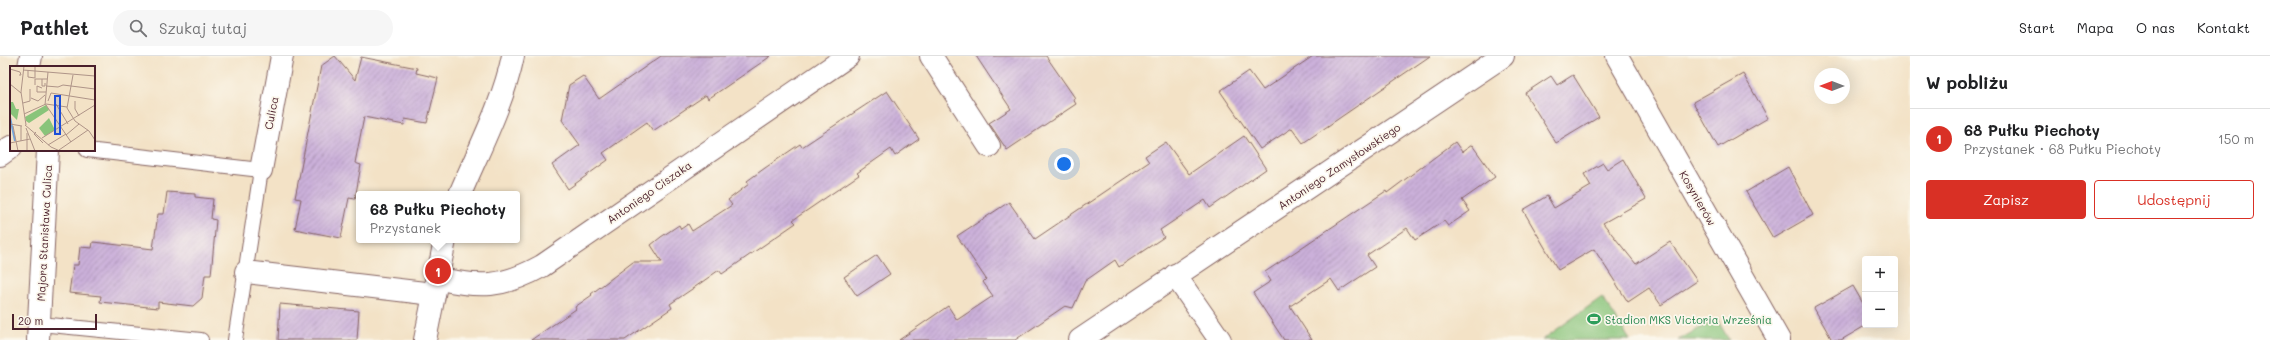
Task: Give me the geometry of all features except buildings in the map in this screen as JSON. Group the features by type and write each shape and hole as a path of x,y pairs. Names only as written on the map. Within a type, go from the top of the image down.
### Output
{"street":[{"path":"30,66 31,56"},
{"name":"Culica","path":"261,170 282,56"},
{"path":"461,191 497,106 509,73 513,56"},
{"name":"Antoniego Ciszaka","path":"246,272 435,286 487,286 507,283 523,277 542,266 848,56"},
{"path":"931,56 989,146"},
{"name":"Antoniego Zamysłowskiego","path":"1080,340 1503,56"},
{"name":"Kosynierów","path":"1617,56 1780,340"},
{"path":"0,155 10,148"},
{"name":"Majora Stanisława Culica","path":"39,332 48,151"},
{"path":"425,340 444,243"},
{"path":"1175,275 1220,340"}],"lane":[{"path":"95,151 261,170 236,340"},
{"path":"39,332 201,340"}],"green space":[{"name":"Stadion MKS Victoria Września","path":"1602,297 1630,340 1542,340"},
{"name":"Stadion MKS Victoria Września","path":"1717,319 1729,340 1678,340"}],"place":[{"name":"68 Pułku Piechoty","path":"438,271"},
{"name":"Stadion MKS Victoria Września","path":"1594,319"}]}
